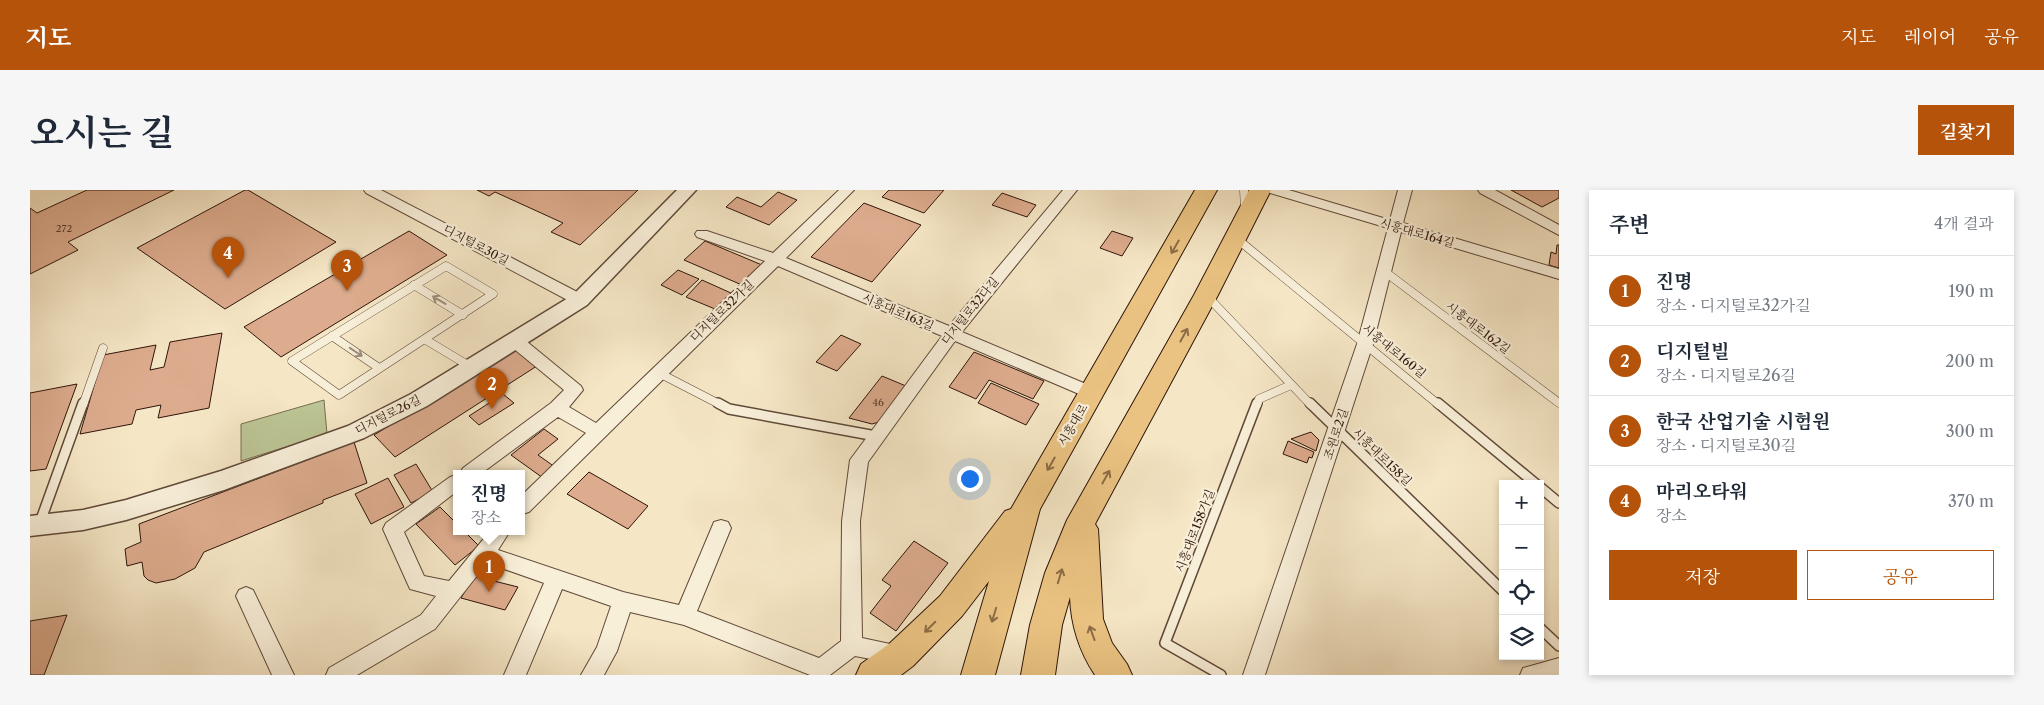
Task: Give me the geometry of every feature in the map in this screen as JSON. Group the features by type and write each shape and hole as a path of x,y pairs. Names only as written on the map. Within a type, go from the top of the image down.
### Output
{"main road":[{"path":"1038,675 1046,625 1061,573 1082,520 1206,295 1260,190"},
{"name":"시흥대로","path":"978,675 1026,507 1207,195"},
{"path":"873,675 901,655 951,606 1026,507"},
{"path":"1082,520 1087,619 1099,652 1115,675"}],"street":[{"name":"디지털로30길","path":"371,190 580,300"},
{"name":"디지털로26길","path":"35,526 83,520 126,510 224,480 346,436 419,400 580,300 687,190"},
{"name":"디지털로32가길","path":"525,503 847,190"},
{"name":"디지털로32다길","path":"852,646 851,521 859,460 951,334 1070,190"},
{"name":"시흥대로164길","path":"1275,190 1559,274"},
{"name":"조원로2길","path":"1254,675 1365,344 1405,190"},
{"path":"1485,190 1559,231"},
{"name":"시흥대로163길","path":"702,234 775,259 1092,392"},
{"path":"473,470 557,408 575,390 514,340"},
{"path":"557,408 598,432"},
{"path":"453,484 393,529 417,584 453,591"},
{"path":"685,616 721,528"},
{"path":"336,675 428,622 498,535"},
{"path":"483,553 623,601 685,616 821,668 852,646 901,655"},
{"path":"516,675 556,578"},
{"path":"246,596 283,675"},
{"path":"592,675 606,651 623,601"},
{"path":"1531,675 1559,668"}],"lane":[{"path":"1240,228 1244,190"},
{"name":"시흥대로160길","path":"1240,228 1365,344 1531,480"},
{"path":"446,266 493,294 463,315 339,395 292,361 446,266"},
{"name":"시흥대로162길","path":"1384,271 1559,403"},
{"path":"414,285 463,315"},
{"name":"시흥대로158길","path":"1206,295 1290,386 1499,587"},
{"path":"332,336 380,368"},
{"path":"426,340 471,367"},
{"path":"35,526 103,348"},
{"path":"659,372 729,409 876,436"},
{"name":"시흥대로158가길","path":"1221,675 1165,643 1259,399 1290,386"},
{"path":"1544,490 1559,502"},
{"path":"1544,632 1559,646"}],"green space":[{"path":"324,400 327,434 241,461 241,424"}],"building":[{"path":"87,190 174,190 68,242 78,250 30,274 30,208 37,213"},
{"path":"245,190 336,242 225,309 137,248"},
{"path":"477,190 638,190 580,245 551,232 563,223 495,192 489,196"},
{"path":"889,190 944,190 924,213 882,197"},
{"path":"1511,190 1559,190 1559,198 1542,207"},
{"path":"778,192 797,200 769,225 726,207 737,197 761,207"},
{"path":"1002,193 1036,205 1027,217 992,205"},
{"path":"864,203 921,225 872,282 811,257"},
{"path":"409,231 447,255 281,357 244,327"},
{"path":"1112,231 1133,238 1122,256 1100,248"},
{"path":"705,241 762,265 742,285 684,260"},
{"path":"1557,245 1559,245 1559,268 1549,265 1551,252 1556,254"},
{"path":"678,270 699,279 682,295 661,285"},
{"path":"702,280 731,293 715,309 686,297"},
{"path":"222,333 209,408 158,418 161,405 136,410 132,424 80,434 103,355 156,345 150,370 164,367 170,342"},
{"path":"841,335 861,344 837,371 816,362"},
{"path":"515,349 540,364 395,457 374,435"},
{"path":"974,352 1044,381 1033,399 989,380 976,399 949,387"},
{"path":"882,376 906,386 879,422 872,424 849,418"},
{"path":"991,383 1039,404 1026,425 978,403"},
{"path":"77,384 46,469 30,471 30,393"},
{"path":"503,394 514,403 479,425 469,416"},
{"path":"544,429 558,439 538,455 555,467 543,478 511,455"},
{"path":"1311,432 1319,440 1316,451 1291,439"},
{"path":"1288,441 1314,452 1312,458 1309,457 1307,463 1283,454"},
{"path":"354,442 367,483 204,552 195,568 175,579 156,583 144,576 142,562 127,566 125,549 141,542 139,524"},
{"path":"416,464 433,492 411,503 394,475"},
{"path":"589,472 648,506 628,529 567,494"},
{"path":"388,478 404,507 371,524 355,494"},
{"path":"440,507 453,520 453,535 468,535 479,546 455,565 416,524"},
{"path":"914,541 948,563 896,631 870,613 891,586 882,580"},
{"path":"474,576 518,587 505,610 461,598"},
{"path":"67,615 44,675 30,675 30,621"}],"place":[{"name":"마리오타워","path":"228,278"},
{"name":"한국 산업기술 시험원","path":"347,291"},
{"name":"디지털빌","path":"492,409"},
{"name":"진명","path":"489,592"}]}
